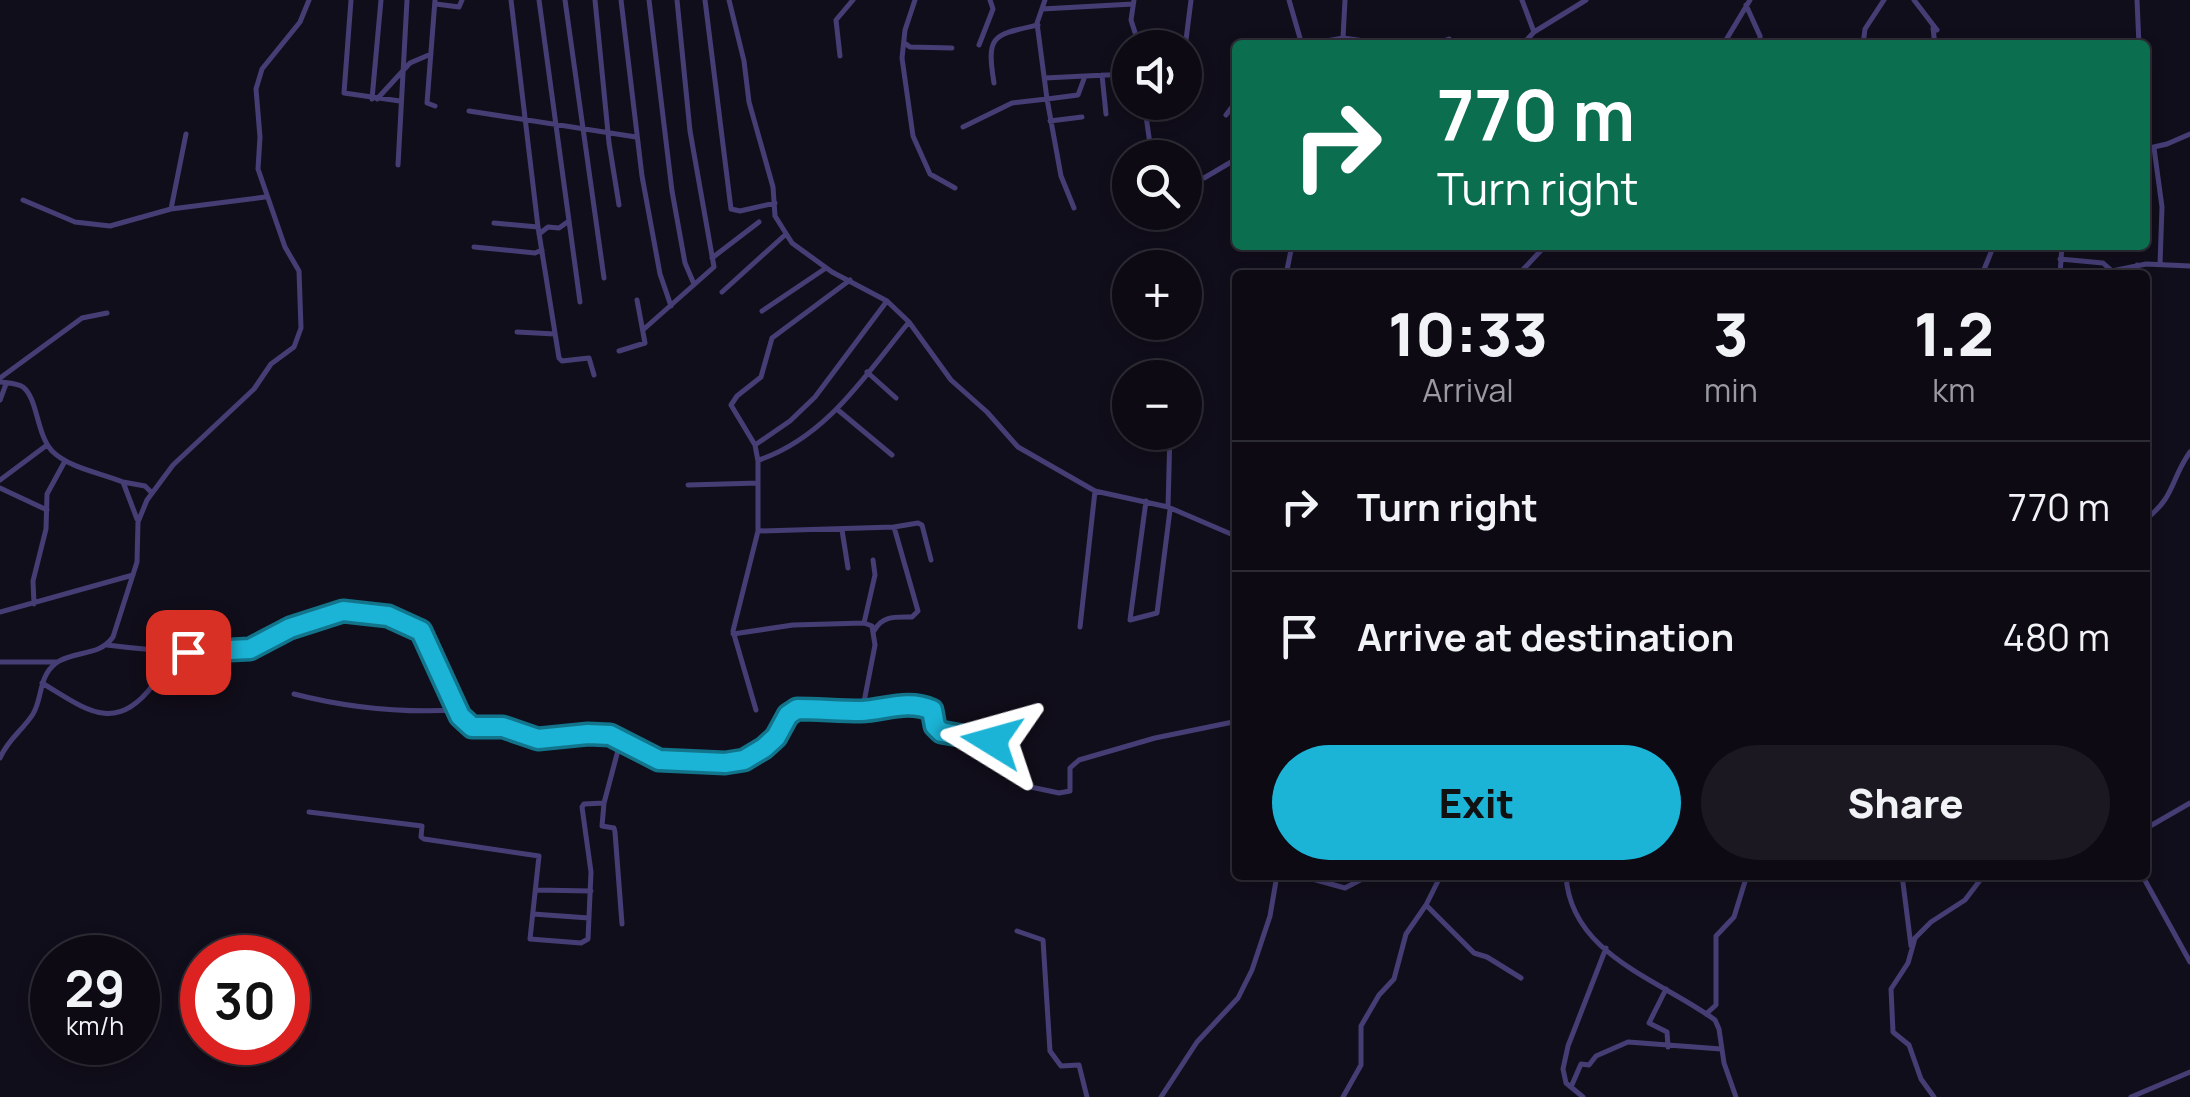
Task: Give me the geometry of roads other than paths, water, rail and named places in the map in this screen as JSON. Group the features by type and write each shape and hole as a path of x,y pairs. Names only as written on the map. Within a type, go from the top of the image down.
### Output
{"street":[{"path":"138,522 152,493 173,465 254,390 271,364 287,354 298,339 303,315 298,271 265,197 258,169 258,78 274,50 300,22 309,0"},
{"path":"351,0 344,93 400,101"},
{"path":"374,99 380,0"},
{"path":"398,165 407,0"},
{"path":"435,106 426,104 435,2 458,7 462,0"},
{"path":"511,0 539,231 560,360 589,358 594,375"},
{"path":"539,0 580,302"},
{"path":"565,0 604,278"},
{"path":"595,0 619,205"},
{"path":"621,0 652,238 671,306"},
{"path":"649,0 672,191 685,263 694,284"},
{"path":"644,329 713,269 690,131 677,0"},
{"path":"705,0 731,209 740,211 775,203"},
{"path":"729,0 777,221 804,254 887,302 909,322 951,380 992,417 1013,443 1095,491 1169,508 1232,534"},
{"path":"840,56 836,20 853,0"},
{"path":"915,0 905,30 902,62 916,147 930,174 956,188"},
{"path":"979,45 993,9 990,0"},
{"path":"1045,0 1038,26 1050,121 1061,176 1074,208"},
{"path":"1187,30 1191,0"},
{"path":"1289,0 1301,40"},
{"path":"1343,38 1345,0"},
{"path":"1522,0 1534,32"},
{"path":"1562,0 1569,10"},
{"path":"1527,40 1585,0"},
{"path":"1864,40 1865,29 1884,0"},
{"path":"1914,0 1935,28 1935,40"},
{"path":"2136,0 2140,40"},
{"path":"1041,8 1134,2 1131,20 1134,30"},
{"path":"1726,40 1748,3"},
{"path":"1748,3 1760,40"},
{"path":"994,83 989,54 994,40 1009,30 1038,26"},
{"path":"1332,40 1358,40"},
{"path":"904,43 910,47 952,48"},
{"path":"374,99 413,60 431,54"},
{"path":"1102,75 1106,114"},
{"path":"1045,78 1112,75"},
{"path":"962,127 1012,102 1078,95 1085,76"},
{"path":"373,86 388,85"},
{"path":"1226,115 1232,108"},
{"path":"468,111 636,138"},
{"path":"1050,121 1082,117"},
{"path":"171,210 186,134"},
{"path":"2150,148 2190,134"},
{"path":"2154,148 2162,207 2160,264"},
{"path":"1204,178 1232,162"},
{"path":"23,200 75,222 97,226 119,225 171,210 265,197"},
{"path":"494,223 539,231 562,227 568,221"},
{"path":"712,258 759,222"},
{"path":"722,292 786,234"},
{"path":"474,247 526,253 542,250"},
{"path":"1523,270 1541,250"},
{"path":"2060,270 2061,250"},
{"path":"2060,258 2103,263 2111,270"},
{"path":"2135,270 2136,265"},
{"path":"2116,270 2136,265 2190,266"},
{"path":"762,311 826,268"},
{"path":"756,710 733,634 758,531 758,460 755,445 732,411 733,400 762,377 770,341 850,280"},
{"path":"620,351 645,342 637,300"},
{"path":"755,445 815,398 887,302"},
{"path":"0,400 2,381 82,318 107,313"},
{"path":"758,460 785,448 838,410 909,322"},
{"path":"516,332 555,334"},
{"path":"867,372 896,398"},
{"path":"2,381 26,390 38,427 48,445 65,462 145,486 152,493"},
{"path":"838,410 892,455"},
{"path":"0,480 48,445"},
{"path":"1146,501 1130,620 1156,614 1169,508 1170,450"},
{"path":"2150,515 2167,500 2190,452"},
{"path":"34,604 33,581 50,486 65,462"},
{"path":"107,646 137,562 138,522 124,482"},
{"path":"688,485 758,483"},
{"path":"0,488 47,510"},
{"path":"1080,627 1095,491"},
{"path":"758,531 921,524 932,560"},
{"path":"857,711 864,702 878,622 912,617 918,611 894,528"},
{"path":"842,530 848,568"},
{"path":"864,624 875,574 873,560"},
{"path":"0,612 132,575"},
{"path":"0,662 58,662 107,646 250,649 290,628 335,612 388,616 421,631 457,710 472,727 503,727 538,739 588,734 621,739 659,760 736,762 764,748 797,709 857,711 898,704 928,708 941,732 974,740 1009,742 1017,751 1026,786 1064,794 1070,791 1070,768 1080,760 1154,738 1232,722"},
{"path":"733,634 793,625 864,624 874,631"},
{"path":"42,682 100,716 118,714 153,685 148,649"},
{"path":"0,758 8,741 33,714 42,682 58,662"},
{"path":"294,694 383,710 457,710"},
{"path":"621,739 602,826 614,828 615,832 622,924"},
{"path":"309,812 422,826 424,840 540,856 532,940 585,942 591,891 582,807 604,803"},
{"path":"2150,826 2190,803"},
{"path":"1161,1097 1197,1042 1238,998 1252,970 1275,901 1277,880"},
{"path":"1316,880 1345,888 1357,880"},
{"path":"1343,1097 1361,1065 1361,1026 1394,979 1406,934 1438,880"},
{"path":"1567,880 1570,902 1584,926 1606,948 1633,972 1718,1024 1736,1097"},
{"path":"1706,1014 1716,1005 1716,936 1734,917 1745,880"},
{"path":"1903,880 1912,946"},
{"path":"1934,1097 1921,1079 1910,1045 1896,1036 1891,989 1920,932 1964,900 1980,880"},
{"path":"2145,880 2190,962"},
{"path":"536,890 591,891"},
{"path":"1426,905 1474,954 1487,957 1521,978"},
{"path":"533,914 589,918"},
{"path":"1018,931 1043,940 1050,1051 1061,1066 1079,1066 1087,1097"},
{"path":"1583,1097 1563,1077 1564,1062 1606,948"},
{"path":"1666,989 1649,1023 1667,1032 1668,1047"},
{"path":"1571,1088 1580,1064 1589,1065 1601,1052 1628,1042 1721,1048"},
{"path":"2131,1097 2190,1072"}]}
